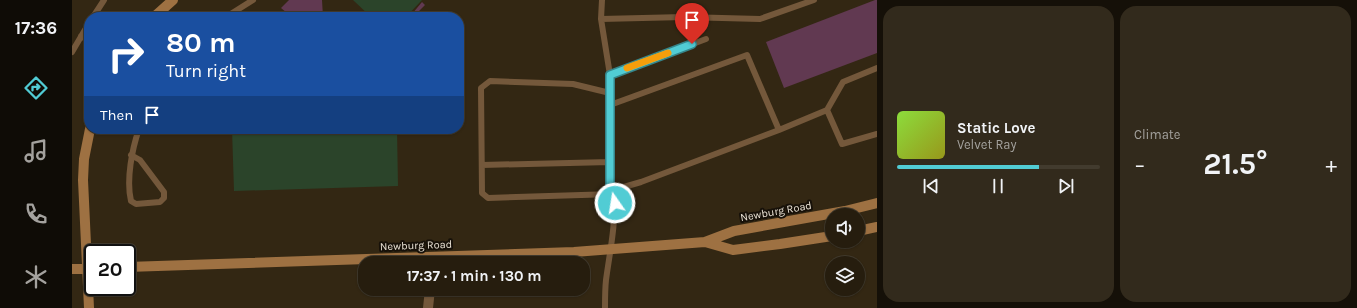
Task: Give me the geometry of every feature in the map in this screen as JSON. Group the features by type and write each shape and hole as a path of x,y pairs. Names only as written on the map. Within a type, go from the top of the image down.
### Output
{"main road":[{"path":"160,12 173,0"},
{"path":"88,244 83,180 84,159 89,134"},
{"name":"Newburg Road","path":"501,256 705,242 734,231 845,211 877,203"},
{"path":"865,230 877,227"},
{"name":"Newburg Road","path":"705,242 733,250 825,237"},
{"name":"Newburg Road","path":"136,267 358,262"},
{"path":"72,269 84,269"},
{"path":"89,296 89,308"}],"street":[{"path":"428,308 429,296"}],"lane":[{"path":"96,12 104,0"},
{"path":"234,12 253,0"},
{"path":"602,0 601,19 610,75 610,162 615,213 606,281 605,308"},
{"path":"601,19 684,17 760,19 811,0"},
{"path":"72,52 84,31"},
{"path":"610,75 706,39"},
{"path":"610,105 747,55 779,130"},
{"path":"610,93 573,84 490,81 481,88 482,193 488,198 612,192 779,130 827,110 843,82 877,68"},
{"path":"827,110 842,144 877,134"},
{"path":"131,155 140,160 164,192 164,198 160,202 136,204 132,201 129,193 131,155 137,134"},
{"path":"482,165 610,162"}],"green space":[{"path":"353,0 422,0 411,12 366,12"},
{"path":"232,134 397,134 398,186 234,191"}],"building":[{"path":"289,0 322,0 323,12 286,12 281,8"},
{"path":"877,0 877,53 784,88 766,42"},
{"path":"422,2 425,5 418,12 414,12"}],"slow traffic":[{"path":"627,68 668,53"}],"route":[{"path":"615,203 614,194 610,191 610,75 692,44"}]}
